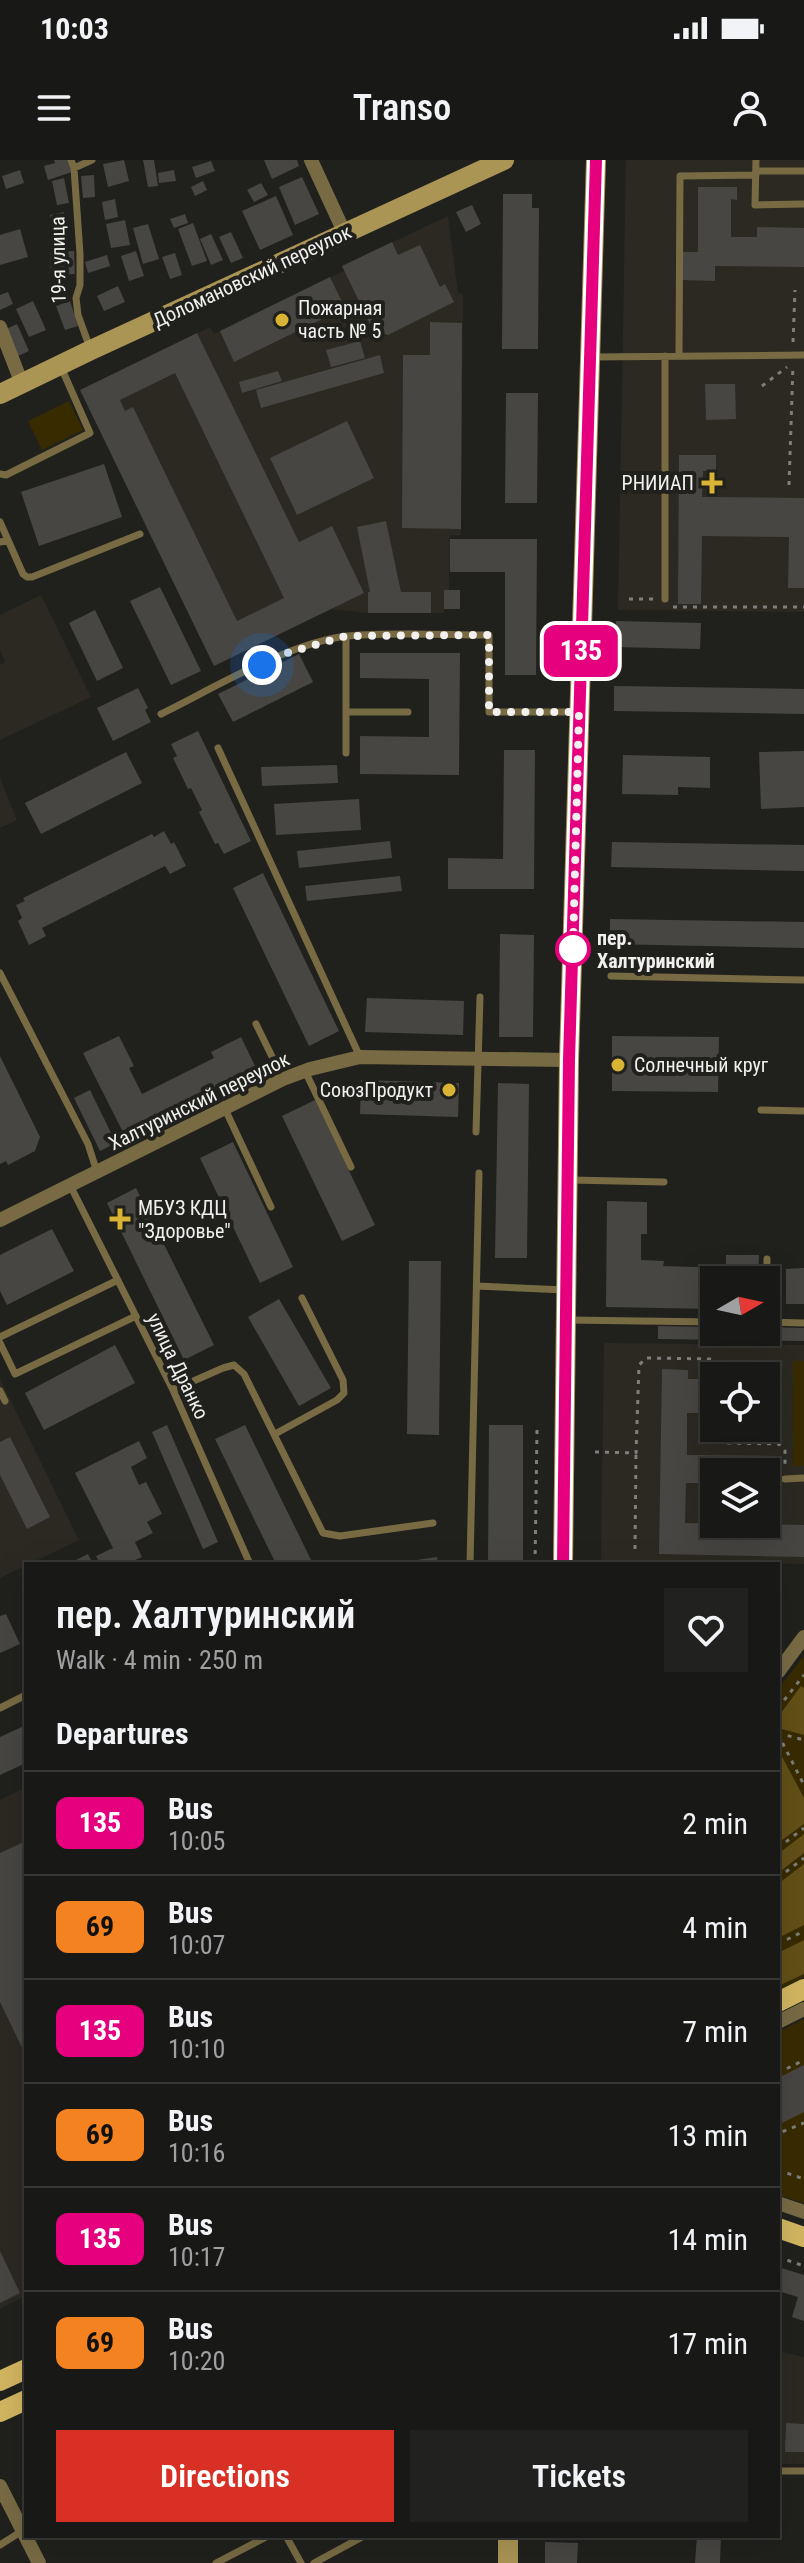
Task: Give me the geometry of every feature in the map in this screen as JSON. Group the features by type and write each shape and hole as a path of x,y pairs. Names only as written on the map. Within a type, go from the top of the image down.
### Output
{"main road":[{"name":"Доломановский переулок","path":"0,394 345,234 480,165 504,160"},
{"path":"563,1562 569,1060 596,160"},
{"path":"780,2001 804,1989"},
{"path":"780,2229 804,2237"},
{"path":"0,2381 24,2370"},
{"path":"0,2412 24,2401"},
{"path":"508,2538 508,2563"}],"street":[{"path":"311,160 345,234"},
{"path":"0,327 22,384"},
{"name":"Халтуринский переулок","path":"0,1220 283,1079 305,1071 360,1057 569,1060"},
{"path":"780,1669 804,1637"},
{"path":"780,2021 804,2009"},
{"path":"780,2204 804,2212"},
{"path":"0,2486 24,2530"},
{"path":"28,2538 39,2563"}],"lane":[{"name":"19-я улица","path":"91,350 78,315 76,298 80,285 80,254 73,164 92,160"},
{"path":"756,160 755,205 804,204"},
{"path":"679,356 680,176 804,171"},
{"path":"590,357 804,355"},
{"path":"665,356 665,599"},
{"path":"0,474 6,475 90,433 60,365"},
{"path":"0,522 4,541 27,577 140,534"},
{"path":"161,714 287,653 346,636 489,635 489,712 579,712"},
{"path":"346,636 346,753"},
{"path":"346,712 408,712"},
{"path":"218,748 360,1057"},
{"path":"0,973 88,1144 98,1172"},
{"path":"611,976 804,980"},
{"path":"476,1132 480,997"},
{"path":"256,1024 283,1079"},
{"path":"305,1071 351,1167"},
{"path":"225,1109 271,1207"},
{"path":"761,1110 804,1111"},
{"path":"470,1562 479,1173"},
{"path":"568,1180 664,1182"},
{"name":"улица Дранко","path":"70,1185 173,1390 249,1562"},
{"path":"767,1259 767,1266"},
{"path":"118,1280 0,1340 15,1374 136,1316"},
{"path":"477,1286 567,1290"},
{"path":"275,1434 337,1400 344,1393 343,1380 302,1298"},
{"path":"566,1320 700,1322"},
{"path":"780,1322 804,1323"},
{"path":"173,1390 234,1365 244,1374 323,1533 340,1536 433,1523"},
{"path":"0,1391 5,1401"},
{"path":"785,1479 804,1478"},
{"path":"0,1708 24,1696"},
{"path":"780,2471 804,2471"},
{"path":"0,2545 24,2530"},
{"path":"216,2563 264,2538"},
{"path":"287,2538 301,2563"},
{"path":"314,2563 360,2538"}],"path":[{"path":"795,290 793,346 804,340"},
{"path":"762,386 793,362 789,485"},
{"path":"629,599 665,599 665,607 804,607"},
{"path":"635,1549 639,1365 646,1358 714,1359 716,1362"},
{"path":"535,1562 537,1430"},
{"path":"724,1442 779,1444 785,1451 785,1479"},
{"path":"595,1452 636,1453"},
{"path":"780,1705 804,1675"},
{"path":"799,1681 804,1685"},
{"path":"780,1734 804,1740"},
{"path":"780,1737 804,1785"},
{"path":"780,1846 804,1828"},
{"path":"780,1876 804,1858"},
{"path":"780,1943 804,1931"},
{"path":"780,2072 804,2060"},
{"path":"780,2133 804,2123"},
{"path":"780,2171 804,2179"},
{"path":"780,2258 804,2266"}],"shaded area":[{"name":"РНИИАП","path":"626,160 804,160 804,612 618,610"},
{"path":"448,216 458,293 463,294 461,535 450,535 449,591 444,592 444,613 368,613 331,609 214,666 81,390 210,327 214,334 344,271 342,266"},
{"path":"69,401 83,430 42,450 28,421"},
{"path":"41,595 91,697 0,740 0,665 5,662 0,650 0,615"},
{"path":"0,778 17,820 0,828"},
{"path":"604,1343 804,1345 804,1564 601,1561"},
{"path":"793,1361 804,1361 804,1466 793,1466"},
{"path":"780,1363 782,1363 780,1434"},
{"path":"0,1379 79,1540 33,1562 24,1562 24,1566 0,1578"},
{"path":"804,1656 804,1977 780,1989 780,1686"},
{"path":"801,1686 804,1688 804,1735 780,1729 780,1714"},
{"path":"780,1753 804,1798 804,1824 780,1842"},
{"path":"24,1788 24,2297 0,2309 0,1800"},
{"path":"804,1834 804,1853 780,1871 780,1852"},
{"path":"804,1864 804,1925 780,1937 780,1882"},
{"path":"804,1940 804,1974 780,1985 780,1952"},
{"path":"804,2019 804,2203 780,2196 780,2031"},
{"path":"780,2351 804,2357 804,2464 780,2464"}],"building":[{"path":"54,160 68,160 72,172 48,180 44,166 55,163"},
{"path":"124,160 129,181 108,187 103,164"},
{"path":"143,160 154,160 158,186 148,187"},
{"path":"264,160 297,160 299,166 272,179"},
{"path":"211,161 215,171 196,178 192,167"},
{"path":"20,170 24,183 6,189 2,176"},
{"path":"174,170 176,181 159,183 158,173"},
{"path":"94,175 95,197 83,198 81,176"},
{"path":"302,177 319,214 295,225 279,187"},
{"path":"64,178 69,203 57,205 52,181"},
{"path":"203,181 207,190 195,196 191,187"},
{"path":"261,183 268,195 254,202 247,190"},
{"path":"698,187 737,187 737,200 731,199 731,237 757,237 757,227 804,228 804,267 715,266 715,281 682,280 682,252 698,252"},
{"path":"503,194 532,194 532,208 539,208 538,349 502,349"},
{"path":"276,196 293,235 260,250 242,211"},
{"path":"115,199 118,217 105,220 102,202"},
{"path":"472,205 481,224 466,232 456,212"},
{"path":"64,212 67,227 53,230 50,215"},
{"path":"185,214 188,223 174,228 170,219"},
{"path":"125,220 130,245 111,248 106,224"},
{"path":"193,223 207,261 192,266 178,229"},
{"path":"148,224 159,259 143,264 133,228"},
{"path":"20,229 28,257 0,265 0,235"},
{"path":"231,232 243,258 231,263 219,237"},
{"path":"211,234 223,260 211,265 200,239"},
{"path":"392,242 398,255 420,245 440,287 445,284 454,302 388,335 373,330 342,266"},
{"path":"74,251 75,274 51,275 50,252"},
{"path":"136,251 144,276 129,281 121,256"},
{"path":"175,253 182,275 170,279 162,257"},
{"path":"107,255 110,266 88,273 85,262"},
{"name":"Пожарная часть № 5","path":"330,277 345,308 234,362 220,331"},
{"path":"118,286 125,302 104,311 97,296"},
{"path":"8,292 13,304 0,310 0,295"},
{"path":"33,301 46,330 29,337 16,309"},
{"path":"70,301 78,326 65,330 56,306"},
{"path":"430,322 462,323 461,529 402,528 403,355 430,355"},
{"path":"17,324 29,351 16,357 4,330"},
{"path":"197,333 299,542 332,526 364,593 214,666 80,390","holes":["175,373 284,598 237,621 133,407 125,411 120,400"]},
{"path":"360,341 365,358 331,367 326,350"},
{"path":"380,355 384,373 261,408 256,390"},
{"path":"278,371 282,381 242,393 239,382"},
{"path":"705,384 735,384 736,419 706,420"},
{"path":"506,393 538,393 537,503 505,503"},
{"path":"347,421 374,478 297,515 270,458"},
{"path":"679,455 716,455 716,471 703,471 702,497 804,498 804,588 788,588 789,537 702,536 701,604 678,604"},
{"path":"104,464 122,517 39,546 21,492"},
{"path":"386,521 401,592 431,592 431,613 368,613 370,592 357,527"},
{"path":"450,539 537,539 536,675 505,675 505,572 450,572"},
{"path":"160,587 201,671 171,685 130,601"},
{"path":"444,590 460,590 460,609 444,609"},
{"path":"95,610 123,668 97,681 69,623"},
{"path":"616,621 701,623 700,649 615,647"},
{"path":"360,653 460,653 459,775 360,774 360,736 429,737 429,679 360,678"},
{"path":"299,654 313,682 233,722 218,694"},
{"path":"614,686 804,689 804,714 614,711"},
{"path":"138,688 151,722 113,741 97,708"},
{"path":"198,731 251,841 224,854 218,843 215,844 199,812 202,810 173,758 177,756 171,744"},
{"path":"504,750 535,750 534,889 448,889 448,858 503,859"},
{"path":"804,751 804,807 761,809 759,752"},
{"path":"126,752 142,783 41,834 25,803"},
{"path":"623,755 710,757 710,788 678,787 678,795 622,794"},
{"path":"337,765 338,783 262,786 261,767"},
{"path":"359,799 361,830 276,835 274,804"},
{"path":"164,831 171,844 174,842 186,866 170,874 165,866 42,928 46,936 29,945 18,921 22,918 16,905 25,901 23,898 152,834 154,837"},
{"path":"390,841 392,858 299,868 297,851"},
{"path":"612,842 804,845 804,871 611,867"},
{"path":"263,873 339,1031 309,1046 233,888"},
{"path":"400,876 402,891 307,901 305,886"},
{"path":"610,919 804,922 804,948 610,944"},
{"path":"500,934 534,935 533,1037 499,1037"},
{"path":"367,998 464,1001 463,1035 365,1032"},
{"path":"119,1036 134,1066 129,1068 142,1094 214,1058 211,1052 241,1037 258,1072 126,1138 83,1053"},
{"path":"612,1036 719,1037 718,1092 612,1091"},
{"path":"0,1056 40,1137 35,1151 8,1165 6,1161 0,1164"},
{"path":"361,1080 459,1083 458,1117 360,1114"},
{"path":"498,1083 529,1084 527,1258 495,1258"},
{"path":"90,1090 116,1143 100,1151 74,1098"},
{"path":"315,1100 375,1225 342,1241 282,1116"},
{"path":"233,1142 293,1267 260,1283 200,1158"},
{"path":"136,1188 214,1345 184,1360 107,1203"},
{"path":"607,1201 647,1202 647,1234 641,1234 641,1260 664,1261 663,1266 700,1267 700,1309 606,1307"},
{"path":"52,1229 74,1271 7,1305 0,1291 0,1255"},
{"path":"726,1255 759,1255 759,1266 726,1266"},
{"path":"409,1261 441,1261 439,1435 407,1434"},
{"path":"804,1268 804,1304 786,1304 786,1269"},
{"path":"279,1299 331,1388 299,1406 248,1317"},
{"path":"658,1326 700,1327 700,1340 658,1339"},
{"path":"780,1327 804,1328 804,1341 780,1341"},
{"path":"115,1345 135,1383 44,1430 25,1393"},
{"path":"662,1369 688,1370 688,1379 700,1379 700,1413 687,1413 687,1455 776,1458 700,1458 700,1483 686,1483 685,1523 700,1523 700,1538 780,1538 780,1525 804,1525 804,1557 659,1554"},
{"path":"167,1425 218,1542 203,1549 152,1432"},
{"path":"245,1425 312,1562 275,1562 215,1439"},
{"path":"489,1425 523,1425 523,1562 488,1562"},
{"path":"10,1437 50,1517 27,1529 0,1475 0,1442"},
{"path":"139,1441 147,1458 131,1467 139,1485 146,1482 162,1514 147,1522 153,1533 135,1542 142,1557 131,1562 99,1562 96,1556 113,1548 75,1473"},
{"path":"88,1554 92,1562 72,1562"},
{"path":"437,1557 438,1562 403,1562"},
{"path":"6,1614 20,1644 0,1653 0,1616"},
{"path":"24,1726 24,1764 0,1775 0,1737"},
{"path":"24,1842 24,2052 0,2002 0,1853"},
{"path":"804,2065 804,2112 780,2124 780,2077"},
{"path":"0,2251 20,2293 0,2303"},
{"path":"780,2268 804,2275 804,2321 792,2317 798,2297 780,2292"},
{"path":"786,2423 804,2424 804,2452 785,2452"},
{"path":"697,2538 721,2538 720,2563 695,2563"},
{"path":"545,2542 578,2543 577,2563 545,2563"}],"bus line":[{"name":"135","path":"563,1562 569,1060 596,160"}],"place":[{"name":"Пожарная часть № 5","path":"282,320"},
{"name":"РНИИАП","path":"712,483"},
{"name":"пер. Халтуринский","path":"573,949"},
{"name":"Солнечный круг","path":"618,1065"},
{"name":"СоюзПродукт","path":"449,1090"},
{"name":"МБУЗ КДЦ \"Здоровье\"","path":"120,1219"}],"route":[{"path":"262,665 287,653 346,636 489,635 489,712 579,712 573,949"}]}
